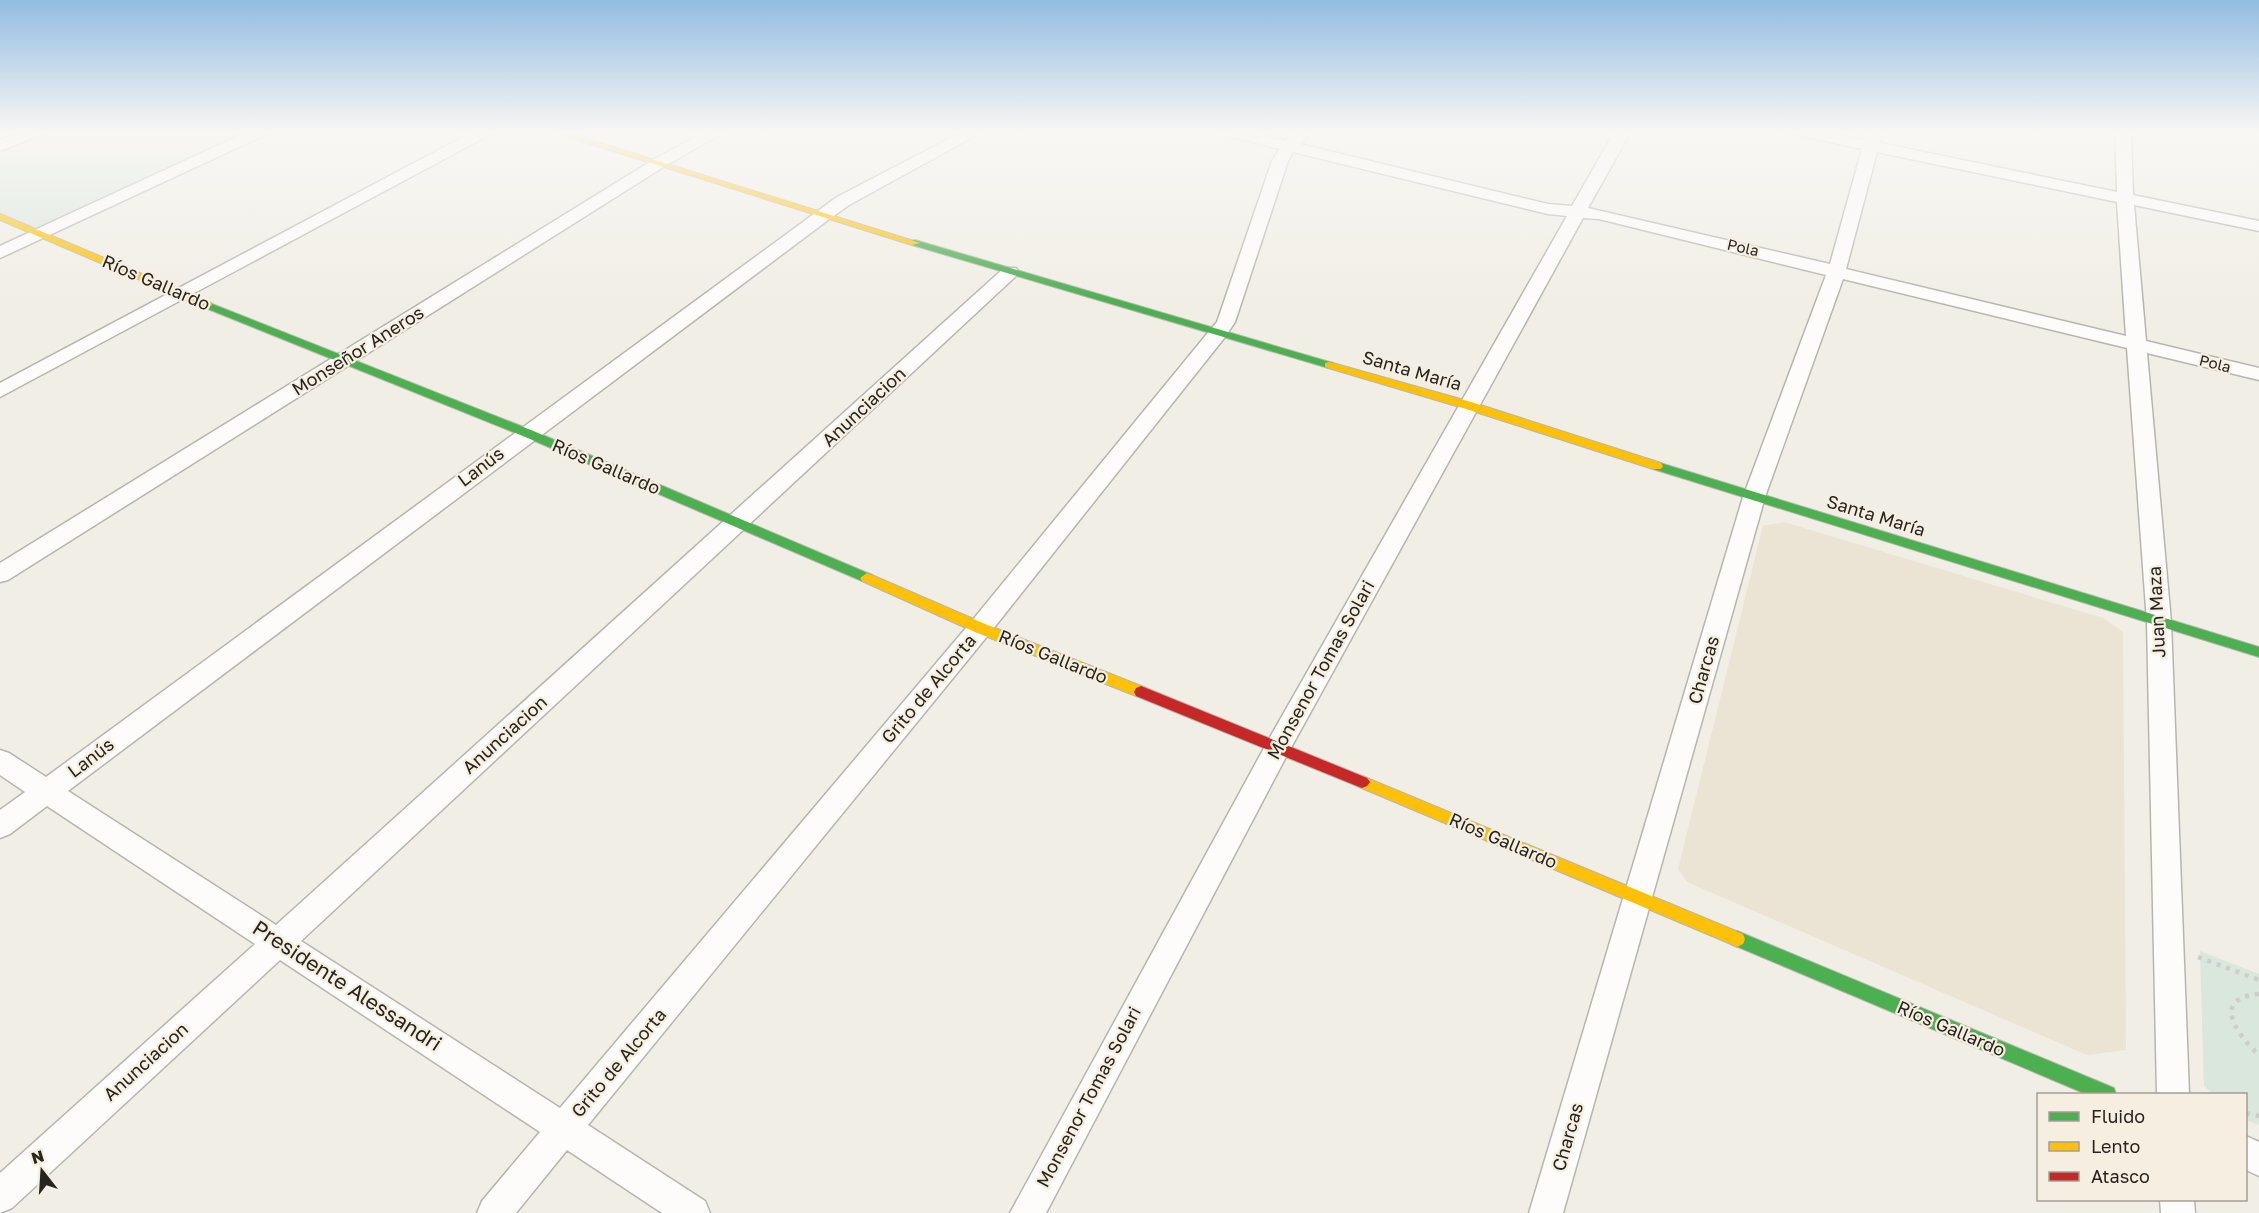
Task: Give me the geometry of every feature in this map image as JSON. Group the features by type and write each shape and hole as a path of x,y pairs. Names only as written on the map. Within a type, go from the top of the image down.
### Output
{"street":[{"path":"0,253 141,188"},
{"path":"0,391 380,188"},
{"name":"Monseñor Aneros","path":"0,574 620,188"},
{"name":"Santa María","path":"735,188 1010,272 1467,405 1754,497 2259,652"},
{"name":"Lanús","path":"0,826 822,216 843,201 868,188"},
{"name":"Grito de Alcorta","path":"494,1213 980,628 1218,333 1226,322 1271,188"},
{"name":"Pola","path":"1460,188 1548,209 1599,214 1838,270 2259,374"},
{"name":"Monsenor Tomas Solari","path":"1027,1213 1278,747 1467,405 1591,188"},
{"name":"Charcas","path":"1546,1213 1754,497 1838,270 1860,188"},
{"path":"2081,188 2259,226"},
{"name":"Juan Maza","path":"2125,188 2158,622 2173,1093"},
{"name":"Ríos Gallardo","path":"0,217 180,294 527,433 739,522 980,628 1278,747 2102,1093"},
{"name":"Anunciacion","path":"0,1196 1010,272"},
{"name":"Presidente Alessandri","path":"0,761 693,1213"}],"path":[{"path":"2168,946 2259,980"},
{"path":"2259,994 2243,995 2235,1001 2231,1011 2233,1022 2240,1036 2259,1055"}],"shaded area":[{"path":"0,188 141,188 42,234 0,217"},
{"path":"1784,522 2103,618 2123,632 2126,1050 2087,1055 1687,882 1678,869 1763,526"},
{"path":"2200,951 2259,974 2259,1125 2247,1120 2247,1093 2212,1093 2204,1086"}],"traffic: fast":[{"path":"915,243 1329,365"},
{"path":"207,305 527,433 867,578"},
{"path":"1657,466 2259,652"},
{"path":"1737,939 2105,1093"}],"traffic: slow":[{"path":"736,188 915,243"},
{"path":"0,217 207,305"},
{"path":"1329,365 1467,405 1657,466"},
{"path":"867,578 980,628 1141,692"},
{"path":"1362,782 1737,939"}],"traffic: jam":[{"path":"1141,692 1362,782"}]}
